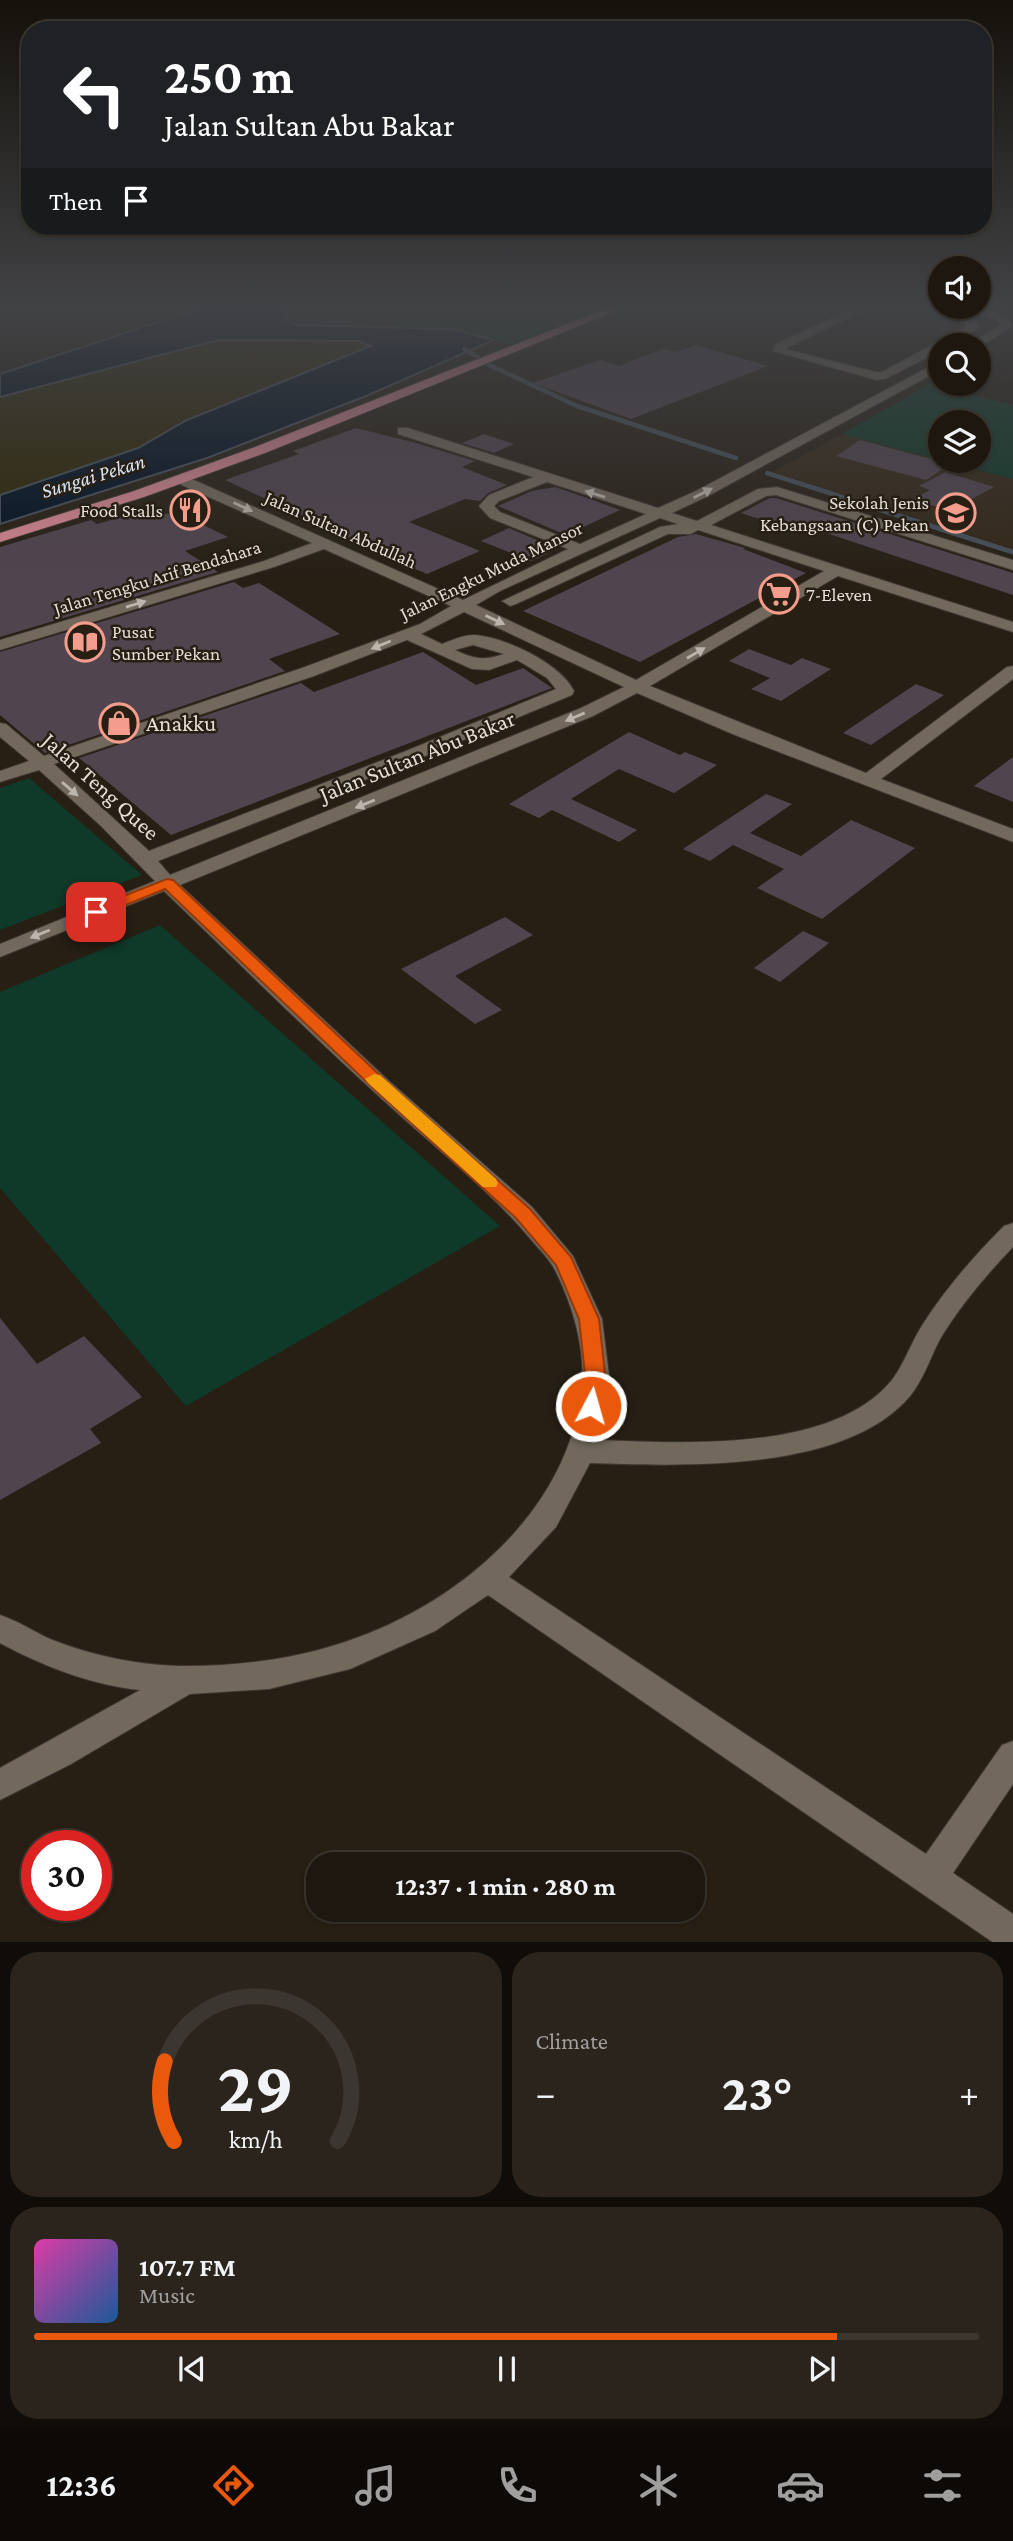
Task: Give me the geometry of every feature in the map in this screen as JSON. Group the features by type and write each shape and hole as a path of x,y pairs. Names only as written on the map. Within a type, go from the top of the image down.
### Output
{"highway":[{"path":"0,538 180,479 393,396"}],"street":[{"name":"Jalan Engku Muda Mansor","path":"0,776 308,672 407,634 522,575 660,514 882,396"},
{"path":"403,432 1013,627"},
{"path":"544,478 494,498 486,506 488,511 581,549"},
{"name":"Jalan Sultan Abdullah","path":"180,479 464,606 637,688 1013,836"},
{"path":"698,526 763,492 778,491 1013,565"},
{"path":"510,601 665,530 680,528 753,550"},
{"path":"620,532 642,540"},
{"name":"Jalan Tengku Arif Bendahara","path":"0,645 219,579 324,544"},
{"name":"Jalan Sultan Abu Bakar","path":"0,950 575,717 637,688 835,571"},
{"path":"522,575 544,584"},
{"path":"407,634 479,666 517,655"},
{"path":"146,859 412,755 566,691 558,678 517,655 480,641 462,642 441,650"},
{"path":"868,780 1013,671"},
{"name":"Jalan Teng Quee","path":"0,728 146,859 167,883 381,1086 523,1213 564,1262 589,1319 596,1383 582,1451 546,1518 488,1579 424,1622 350,1655 269,1675 185,1680 134,1675 86,1665 41,1649 0,1628"},
{"path":"412,755 438,774"},
{"path":"582,1451 739,1451 816,1438 864,1419 897,1393 913,1371 931,1333 993,1252 1013,1232"},
{"path":"488,1579 930,1877 1013,1936"},
{"path":"0,1785 185,1680"},
{"path":"930,1877 1013,1756"}],"shaded area":[{"name":"Sekolah Jenis Kebangsaan (C) Pekan","path":"842,434 928,457 928,473 990,473 1013,479 1013,549 772,472"}],"green space":[{"path":"909,396 976,396 1013,405 1013,479 991,473 991,410 928,410 928,457 842,434"},
{"path":"29,778 142,875 0,930 0,788"},
{"path":"160,925 500,1226 186,1406 0,1188 0,992"}],"sand":[{"path":"248,396 187,420 138,448 0,495 0,397"}],"water":[{"name":"Sungai Pekan","path":"248,396 367,396 207,458 0,524 0,495 138,448 187,420"}],"building":[{"path":"567,396 691,396 631,419"},
{"path":"356,428 475,461 462,467 507,485 488,493 480,501 465,499 409,522 480,551 427,574 306,522 311,520 225,480 299,454 293,451"},
{"path":"484,434 514,444 494,453 462,443"},
{"path":"860,440 928,458 928,473 936,473 926,480 836,456"},
{"path":"949,473 994,487 950,511 913,499 930,490 919,486"},
{"path":"555,487 620,510 566,535 498,506 532,491"},
{"path":"770,498 1013,573 1013,595 793,522 784,527 741,513"},
{"path":"136,513 187,517 228,537 185,551 218,572 0,637 0,547 91,520 97,524"},
{"path":"509,528 537,540 547,554 531,561 481,541"},
{"path":"696,534 745,548 743,549 806,573 640,662 523,611 678,537"},
{"path":"234,582 243,588 259,583 340,634 269,659 285,671 45,753 0,715 0,652"},
{"path":"749,649 791,665 802,658 831,669 781,701 751,689 770,678 729,661"},
{"path":"423,652 476,685 523,668 552,688 171,835 79,758 301,683 314,692"},
{"path":"916,684 944,695 871,745 843,733"},
{"path":"629,732 680,755 685,752 717,765 674,793 619,769 571,799 637,830 619,842 552,810 539,818 509,804"},
{"path":"1013,757 1013,802 974,786"},
{"path":"766,794 792,804 750,833 801,856 851,820 915,848 822,919 757,888 784,869 733,845 710,861 683,849"},
{"path":"505,917 533,935 455,976 502,1010 475,1024 401,969"},
{"path":"803,931 829,943 780,982 754,968"},
{"path":"0,1318 37,1364 84,1336 142,1397 90,1429 101,1443 0,1500"}],"waterway":[{"path":"555,396 577,406 736,458"},
{"path":"767,473 861,503"},
{"path":"856,502 1013,552"}],"slow traffic":[{"path":"374,1079 489,1183"}],"place":[{"name":"Food Stalls","path":"190,510"},
{"name":"Sekolah Jenis Kebangsaan (C) Pekan","path":"956,513"},
{"name":"7-Eleven","path":"779,594"},
{"name":"Pusat Sumber Pekan","path":"85,642"},
{"name":"Anakku","path":"119,723"}],"route":[{"path":"96,912 167,883 381,1086 523,1213 564,1262 589,1319 596,1383 591,1406"}]}
